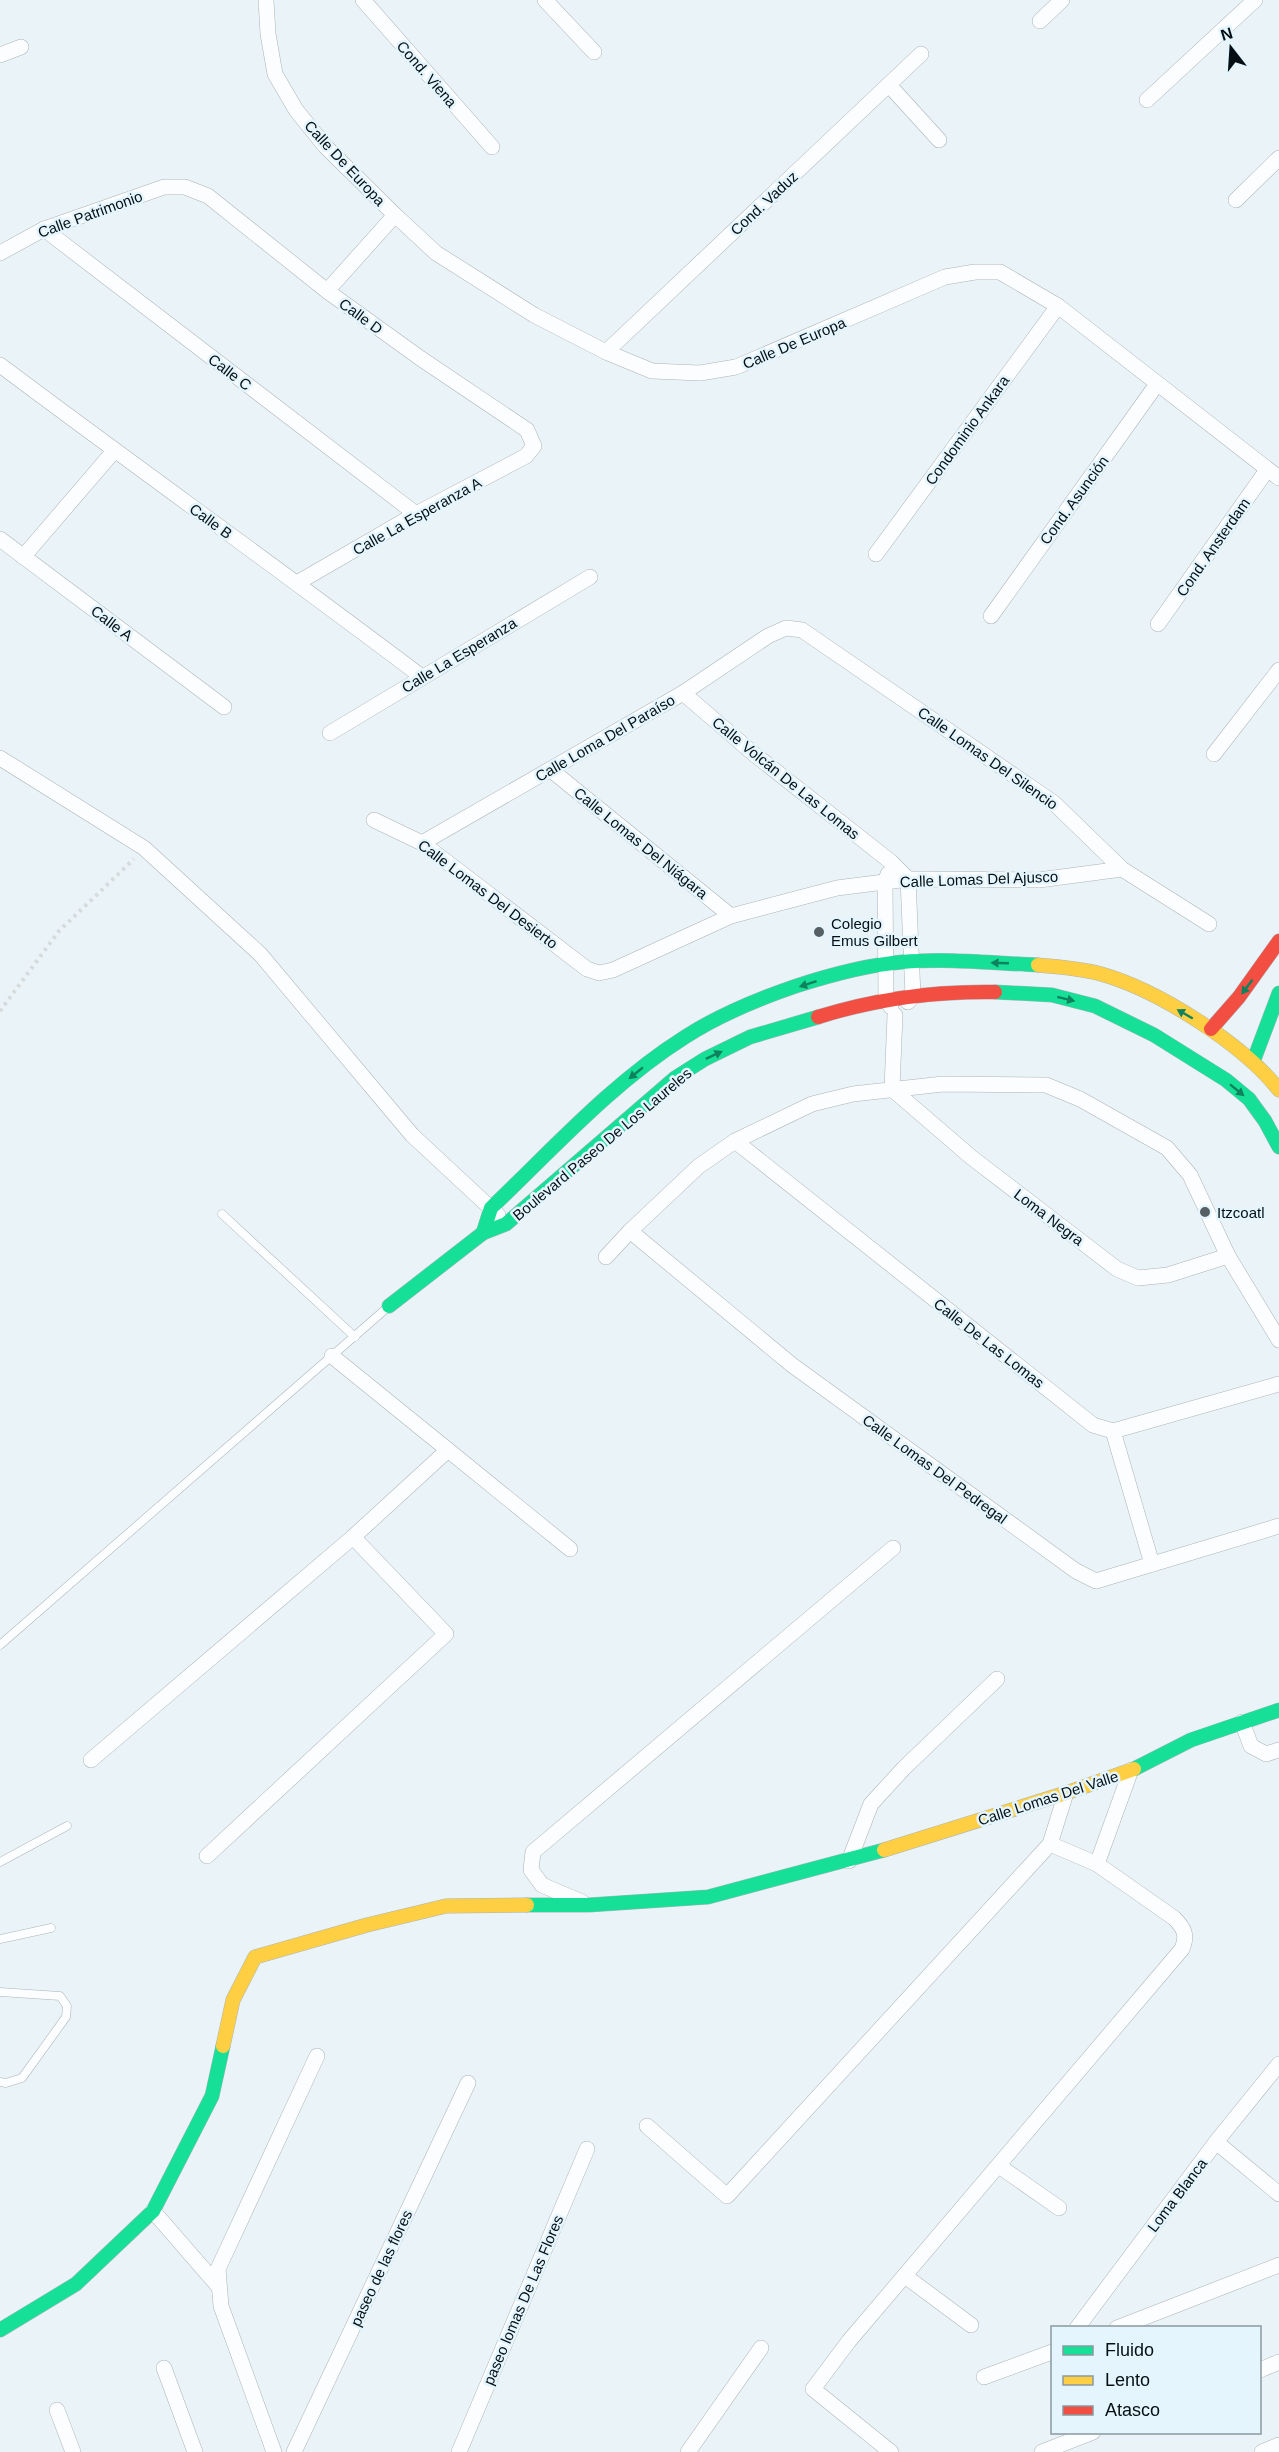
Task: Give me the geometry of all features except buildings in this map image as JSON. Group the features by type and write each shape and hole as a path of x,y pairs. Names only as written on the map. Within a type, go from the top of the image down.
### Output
{"street":[{"name":"Calle De Europa","path":"266,0 268,34 275,74 296,110 326,146 436,253 534,315 606,352 652,372 700,374 736,367 945,277 975,272 1000,272 1058,306 1273,474"},
{"name":"Cond. Viena","path":"363,0 492,147"},
{"path":"545,0 594,52"},
{"path":"1040,21 1062,0"},
{"path":"1147,100 1255,0"},
{"path":"0,55 21,47"},
{"name":"Cond. Vaduz","path":"606,352 921,54"},
{"path":"889,85 939,140"},
{"path":"1236,200 1279,159"},
{"name":"Calle Patrimonio","path":"0,253 44,229 164,187 184,187"},
{"name":"Calle D","path":"184,187 208,196 327,291 420,358 527,430 534,446"},
{"path":"327,291 395,215"},
{"name":"Calle C","path":"44,229 416,514"},
{"name":"Condominio Ankara","path":"876,554 1058,306"},
{"name":"Calle B","path":"0,365 422,677"},
{"name":"Cond. Asunción","path":"991,615 1157,384"},
{"name":"Calle La Esperanza A","path":"297,583 416,514 526,456 534,446"},
{"path":"23,557 114,451"},
{"name":"Cond. Ansterdam","path":"1158,624 1273,474"},
{"name":"Calle A","path":"0,539 224,707"},
{"name":"Calle La Esperanza","path":"330,733 590,577"},
{"name":"Calle Loma Del Paraíso","path":"422,843 683,693 768,636 786,628"},
{"name":"Calle Lomas Del Silencio","path":"786,628 802,630 1054,803 1122,869 1209,924"},
{"path":"1214,754 1279,670"},
{"name":"Calle Volcán De Las Lomas","path":"683,693 754,754 891,862 908,879"},
{"path":"0,758 144,848 260,954 412,1135 506,1224"},
{"name":"Calle Lomas Del Niágara","path":"550,770 731,916"},
{"name":"Calle Lomas Del Desierto","path":"374,820 422,843 587,969 599,974"},
{"path":"891,862 885,882 886,999 895,1015 892,1089"},
{"name":"Calle Lomas Del Ajusco","path":"599,974 613,970 731,916 837,888 908,879 1040,880 1122,869"},
{"path":"895,1015 913,996 908,879"},
{"path":"1210,1029 1239,997 1279,941"},
{"name":"Boulevard Paseo De Los Laureles","path":"491,1208 620,1086 686,1037 721,1018 784,992 843,972 886,963 1008,963 1059,967 1103,974 1152,996 1210,1029 1253,1062 1279,1090"},
{"name":"Boulevard Paseo De Los Laureles","path":"389,1306 483,1233 506,1224 675,1078 705,1059 750,1037 856,1005 886,999 992,992 1052,995 1095,1006 1154,1035 1226,1080 1249,1099 1279,1147"},
{"path":"1253,1062 1279,993"},
{"path":"606,1257 699,1166 735,1141 813,1104 853,1094 943,1084 1046,1085 1063,1090 1167,1148 1190,1175 1228,1256 1279,1340"},
{"name":"Loma Negra","path":"892,1089 971,1157 1117,1269 1138,1278 1168,1275 1228,1256"},
{"name":"Calle De Las Lomas","path":"735,1141 1093,1425 1113,1431"},
{"path":"483,1233 491,1208"},
{"name":"Calle Lomas Del Pedregal","path":"630,1231 792,1365 1076,1571 1096,1581 1279,1526"},
{"path":"333,1356 570,1549"},
{"path":"1152,1564 1113,1431 1279,1384"},
{"path":"91,1760 353,1537 448,1450"},
{"path":"207,1856 446,1634 353,1537"},
{"path":"589,1905 542,1885 531,1870 533,1852 893,1548"},
{"path":"849,1861 871,1804 904,1768 998,1678"},
{"path":"1279,1710 1242,1722 1251,1746 1266,1754 1279,1750"},
{"name":"Calle Lomas Del Valle","path":"0,2330 76,2284 153,2211 212,2096 233,2000 255,1957 367,1925 446,1906 589,1905 708,1897 849,1861 1066,1793 1131,1770 1191,1740 1242,1722"},
{"path":"1097,1864 1131,1770"},
{"path":"647,2126 727,2196 1050,1844 1066,1793"},
{"path":"891,2452 813,2389 849,2342 1182,1949 1186,1939 1182,1927 1174,1918 1097,1864 1050,1844"},
{"path":"274,2452 221,2306 218,2269 317,2056"},
{"name":"Loma Blanca","path":"1078,2326 1216,2142 1279,2064"},
{"name":"paseo de las flores","path":"294,2452 468,2083"},
{"path":"1216,2142 1279,2194"},
{"name":"paseo lomas De Las Flores","path":"459,2452 587,2149"},
{"path":"999,2166 1059,2208"},
{"path":"153,2211 219,2287"},
{"path":"1122,2326 1279,2265"},
{"path":"905,2276 971,2325"},
{"path":"688,2452 761,2348"},
{"path":"984,2377 1051,2353"},
{"path":"1261,2370 1279,2362"},
{"path":"164,2368 195,2452"},
{"path":"57,2410 73,2452"},
{"path":"1042,2452 1090,2434"},
{"path":"1262,2452 1279,2445"}],"lane":[{"path":"222,1214 354,1337"},
{"path":"0,1645 389,1306"},
{"path":"0,1862 67,1826"},
{"path":"0,1938 51,1928"},
{"path":"0,1992 60,1996 67,2006 66,2017 22,2078 6,2083 0,2082"}],"path":[{"path":"0,1011 59,931 144,848"}],"traffic: fast":[{"path":"483,1233 491,1208 608,1096 658,1055 698,1029 725,1015 796,986 875,965 936,960 1038,965"},
{"path":"995,992 1052,995 1095,1006 1154,1035 1226,1080 1249,1099 1265,1121 1279,1147"},
{"path":"1253,1062 1279,993"},
{"path":"389,1306 483,1233 506,1224 675,1078 705,1059 750,1037 818,1017"},
{"path":"1134,1769 1191,1740 1279,1710"},
{"path":"527,1905 589,1905 708,1897 884,1850"},
{"path":"0,2330 76,2284 153,2211 212,2096 223,2046"}],"traffic: slow":[{"path":"1038,965 1093,972 1148,992 1222,1037 1263,1072 1279,1090"},
{"path":"884,1850 1066,1793 1134,1769"},
{"path":"223,2046 233,2000 255,1957 367,1925 446,1906 527,1905"}],"traffic: jam":[{"path":"1211,1029 1239,997 1279,941"},
{"path":"818,1017 861,1005 905,997 995,992"}],"place":[{"name":"Colegio Emus Gilbert","path":"819,932"},
{"name":"Itzcoatl","path":"1205,1212"}]}
